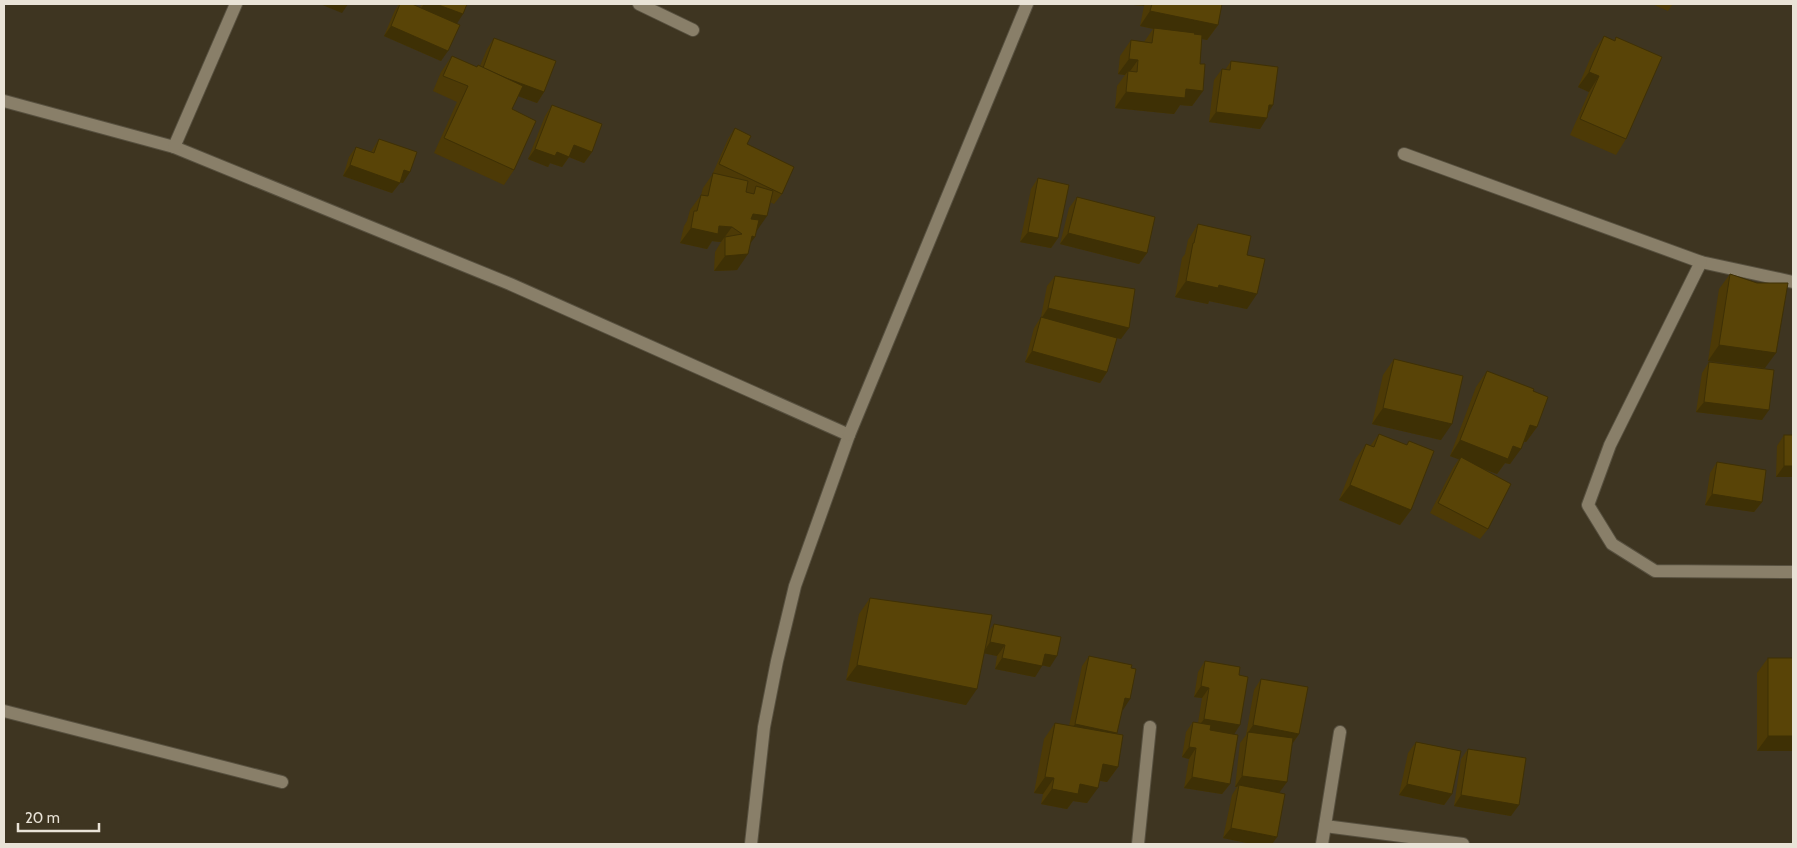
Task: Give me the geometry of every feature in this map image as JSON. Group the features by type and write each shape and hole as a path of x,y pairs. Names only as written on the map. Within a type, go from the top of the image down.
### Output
{"street":[{"path":"174,147 236,4"},
{"path":"640,4 694,30"},
{"path":"751,844 764,727 795,586 849,435 1027,4"},
{"path":"4,101 174,147 510,284 849,435"},
{"path":"1404,154 1701,262 1793,282"},
{"path":"1701,262 1610,445 1588,505 1612,544 1654,571 1793,572"},
{"path":"4,711 282,782"},
{"path":"1138,844 1150,727"},
{"path":"1322,844 1340,732"},
{"path":"1325,826 1464,844"}],"building":[{"path":"400,4 412,4 460,25 448,51 391,26"},
{"path":"436,4 467,4 463,14"},
{"path":"1152,4 1222,4 1218,25 1150,11"},
{"path":"1154,28 1202,35 1200,64 1205,64 1203,91 1186,89 1185,98 1126,92 1128,71 1137,72 1138,60 1129,59 1131,40 1152,43"},
{"path":"1604,36 1615,41 1616,37 1662,57 1626,139 1580,119 1599,76 1589,72"},
{"path":"494,38 556,61 544,92 483,68"},
{"path":"452,56 477,67 478,65 523,86 512,109 536,121 514,170 444,138 468,86 443,76"},
{"path":"1231,61 1278,67 1273,105 1269,105 1267,118 1216,112 1222,69 1230,70"},
{"path":"552,105 602,124 592,152 574,145 569,157 557,152 555,156 535,149"},
{"path":"735,128 751,136 747,144 794,167 782,194 719,164"},
{"path":"379,139 417,152 410,172 404,170 400,183 350,165 356,147 374,153"},
{"path":"713,173 748,181 746,192 754,194 756,186 773,191 767,216 753,214 751,219 759,220 755,237 752,236 748,254 725,256 725,237 742,234 732,227 719,226 718,234 691,228 694,211 697,211 701,195 708,196"},
{"path":"1038,178 1069,185 1058,238 1028,232"},
{"path":"1077,197 1155,217 1147,253 1068,233"},
{"path":"1198,224 1251,236 1247,255 1265,259 1257,294 1219,285 1218,288 1186,281"},
{"path":"1730,274 1757,283 1788,283 1776,353 1719,345"},
{"path":"1055,276 1135,289 1129,328 1048,308"},
{"path":"1041,317 1117,338 1107,372 1032,351"},
{"path":"1394,359 1463,376 1452,424 1383,408"},
{"path":"1709,362 1774,370 1769,410 1704,402"},
{"path":"1487,371 1534,389 1533,391 1548,397 1537,427 1530,425 1521,449 1513,446 1508,459 1460,440"},
{"path":"1379,434 1407,445 1409,441 1434,451 1411,510 1350,485 1366,444 1374,447"},
{"path":"1784,435 1793,435 1793,466 1784,466"},
{"path":"1461,457 1511,484 1488,529 1438,503"},
{"path":"1717,462 1766,470 1762,502 1712,494"},
{"path":"870,598 992,615 977,689 857,665"},
{"path":"994,624 1061,637 1057,656 1045,654 1042,666 1002,658 1005,645 990,642"},
{"path":"1089,656 1132,665 1131,668 1136,669 1130,699 1125,698 1117,733 1075,724"},
{"path":"1768,658 1793,658 1793,736 1768,736"},
{"path":"1205,661 1240,667 1239,675 1248,677 1240,725 1204,719 1209,688 1201,686"},
{"path":"1261,679 1308,687 1299,734 1253,725"},
{"path":"1193,722 1211,725 1210,730 1238,735 1230,784 1192,777 1196,748 1189,747"},
{"path":"1055,723 1123,735 1118,767 1103,764 1098,788 1080,784 1078,794 1052,789 1054,778 1045,777"},
{"path":"1248,732 1293,738 1287,782 1242,776"},
{"path":"1416,742 1461,751 1452,794 1407,784"},
{"path":"1468,749 1526,758 1519,805 1461,795"},
{"path":"1239,785 1285,794 1277,837 1231,828"}]}
